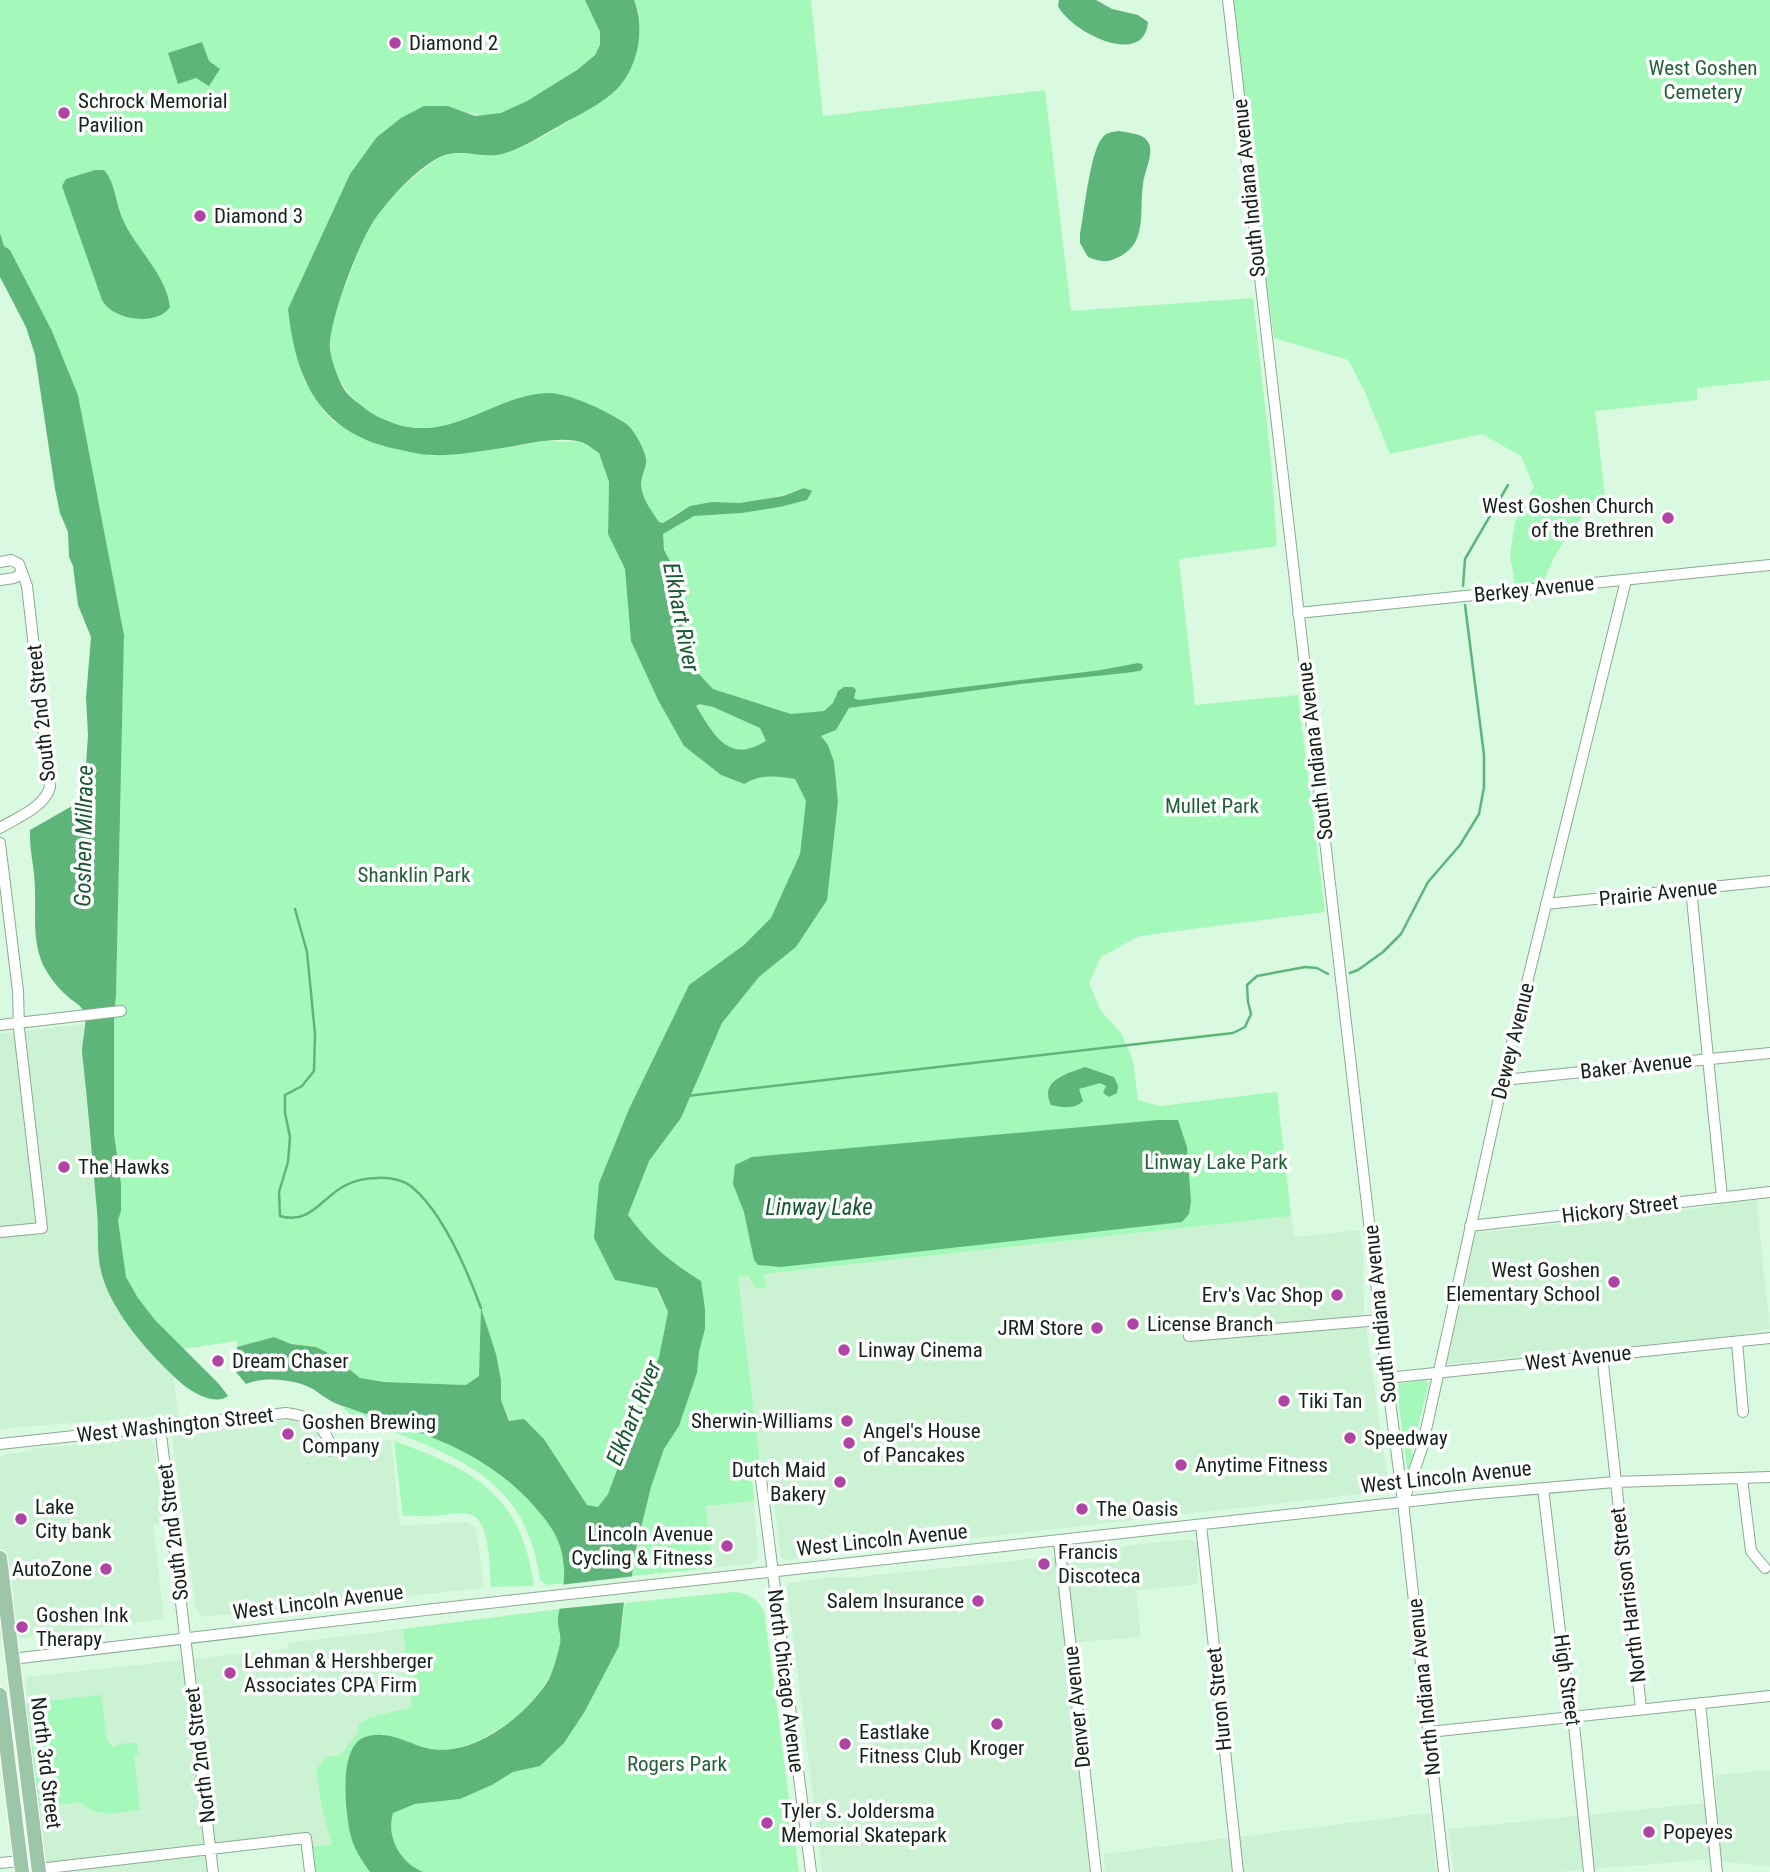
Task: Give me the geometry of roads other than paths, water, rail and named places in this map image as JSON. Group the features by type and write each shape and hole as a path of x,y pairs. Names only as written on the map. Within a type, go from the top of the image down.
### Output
{"main road":[{"name":"North 3rd Street","path":"0,1558 6,1660 39,1871"},
{"name":"North 3rd Street","path":"0,1695 21,1866"}],"street":[{"name":"South Indiana Avenue","path":"1228,0 1380,1320 1404,1502"},
{"path":"0,562 16,561 21,567 21,574 0,580"},
{"name":"Berkey Avenue","path":"1298,613 1770,565"},
{"name":"South 2nd Street","path":"0,828 39,804 50,787 30,599 21,574"},
{"name":"Dewey Avenue","path":"1404,1502 1422,1448 1503,1080 1626,580"},
{"path":"0,843 42,1228 0,1232"},
{"name":"Prairie Avenue","path":"1546,904 1770,881"},
{"path":"1691,889 1722,1197"},
{"path":"0,1025 118,1011"},
{"name":"Baker Avenue","path":"1503,1080 1770,1053"},
{"name":"Hickory Street","path":"1470,1226 1770,1192"},
{"path":"1189,1336 1380,1320"},
{"name":"West Avenue","path":"1387,1378 1770,1338"},
{"path":"1737,1342 1743,1412"},
{"name":"North Harrison Street","path":"1602,1355 1641,1708"},
{"name":"West Washington Street","path":"0,1444 286,1413 318,1424 325,1430 331,1451"},
{"name":"South 2nd Street","path":"160,1426 186,1638"},
{"name":"North Chicago Avenue","path":"760,1471 811,1872"},
{"name":"West Lincoln Avenue","path":"6,1660 1404,1502 1615,1482 1770,1477"},
{"path":"1742,1478 1751,1551 1765,1568"},
{"name":"High Street","path":"1543,1488 1569,1707 1573,1715 1589,1872"},
{"name":"North Indiana Avenue","path":"1404,1502 1444,1872"},
{"name":"Huron Street","path":"1201,1525 1238,1872"},
{"name":"Denver Avenue","path":"1059,1542 1096,1872"},
{"name":"North 2nd Street","path":"186,1638 213,1872"},
{"path":"1429,1732 1770,1696"},
{"path":"1700,1703 1717,1872"},
{"path":"39,1871 306,1838 310,1872"},
{"path":"0,1863 21,1866"}],"water":[{"name":"Elkhart River","path":"585,0 634,0 639,22 638,46 624,80 611,94 532,142 509,152 494,155 455,153 440,157 404,185 375,219 361,244 346,282 331,336 332,359 346,392 379,417 399,425 419,428 456,422 509,401 546,393 587,403 625,423 635,434 646,459 641,484 643,495 659,522 663,523 690,506 712,502 740,503 783,496 804,488 812,491 807,500 780,507 694,516 663,534 664,550 678,575 682,623 691,641 698,673 713,689 791,714 824,711 844,687 853,687 856,690 854,698 858,700 1138,663 1142,664 1143,668 1140,671 1021,684 849,708 836,730 821,736 828,745 834,762 838,801 827,900 796,947 759,977 722,1023 681,1118 649,1161 628,1215 661,1252 701,1281 705,1329 697,1373 679,1426 664,1449 651,1487 632,1576 625,1593 619,1646 585,1711 564,1743 540,1766 513,1772 460,1799 415,1804 393,1813 393,1840 397,1848 408,1862 423,1872 370,1872 354,1844 347,1816 345,1784 350,1754 356,1743 365,1737 383,1735 431,1749 448,1750 481,1740 525,1709 546,1684 559,1649 558,1618 564,1575 560,1545 539,1512 513,1485 491,1468 444,1442 336,1403 306,1386 271,1379 246,1384 236,1372 237,1347 274,1337 291,1344 316,1347 330,1354 360,1378 384,1382 466,1385 479,1376 481,1308 496,1354 501,1380 501,1400 509,1421 524,1419 544,1439 587,1505 598,1507 608,1494 659,1357 668,1312 657,1288 615,1280 594,1238 599,1183 629,1109 689,985 744,945 771,918 800,854 806,801 795,779 768,777 744,784 721,775 684,746 658,700 631,641 625,569 608,534 609,482 599,453 583,443 571,440 550,440 440,455 416,453 374,443 351,432 333,419 306,383 298,361 288,309 350,174 377,137 401,118 424,106 448,106 475,116 501,113 527,101 577,70 595,55 600,45 600,32","holes":["699,704 713,707 760,728 766,741 740,750 724,743 711,730 696,706"]},
{"path":"1059,0 1096,0 1112,9 1138,15 1148,22 1144,36 1134,43 1121,44 1091,35 1065,16 1058,6"},
{"path":"202,42 209,61 220,69 209,86 196,78 178,84 168,53"},
{"path":"1119,131 1143,137 1150,146 1150,157 1143,184 1138,235 1128,251 1115,259 1100,261 1088,257 1080,243 1080,234 1091,168 1098,144 1106,134"},
{"path":"104,170 108,175 123,220 163,284 170,307 164,313 145,319 124,316 107,307 102,300 62,186 66,179"},
{"name":"Goshen Millrace","path":"0,233 4,246 10,250 52,331 78,395 124,635 114,1013 114,1134 121,1185 121,1211 118,1220 126,1277 155,1320 219,1384 228,1396 222,1399 210,1399 196,1393 169,1372 134,1333 107,1290 99,1259 82,1052 85,1014 51,977 43,965 37,946 30,830 72,806 84,794 88,735 86,698 91,637 78,605 73,566 69,557 68,532 60,513 55,489 35,355 26,327 0,277"},
{"path":"1085,1067 1114,1077 1118,1086 1117,1093 1109,1097 1103,1093 1106,1086 1100,1083 1079,1089 1083,1101 1076,1106 1051,1105 1048,1096 1052,1084 1057,1079"},
{"name":"Linway Lake","path":"1178,1120 1187,1147 1191,1202 1189,1214 1182,1222 781,1267 758,1265 754,1260 744,1212 733,1184 735,1165 752,1157"}],"waterway":[{"path":"1463,586 1465,559 1508,485"},
{"path":"1350,973 1383,952 1401,934 1428,882 1460,845 1479,814 1484,787 1484,755 1465,605"},
{"path":"295,909 307,952 315,1034 314,1071 302,1086 285,1095 285,1113 290,1137 288,1162 279,1192 280,1216 290,1218 307,1214 336,1191 360,1180 388,1178 405,1183 423,1198 444,1227 481,1308"},
{"path":"687,1096 1233,1033 1245,1027 1251,1014 1247,985 1257,976 1305,967 1317,968 1328,974"}],"place":[{"name":"Diamond 2","path":"395,43"},
{"name":"Schrock Memorial Pavilion","path":"64,113"},
{"name":"Diamond 3","path":"200,216"},
{"name":"West Goshen Church of the Brethren","path":"1668,518"},
{"name":"The Hawks","path":"64,1167"},
{"name":"West Goshen Elementary School","path":"1614,1282"},
{"name":"Erv's Vac Shop","path":"1337,1295"},
{"name":"License Branch","path":"1133,1324"},
{"name":"JRM Store","path":"1097,1328"},
{"name":"Linway Cinema","path":"844,1350"},
{"name":"Dream Chaser","path":"218,1361"},
{"name":"Tiki Tan","path":"1284,1401"},
{"name":"Sherwin-Williams","path":"847,1421"},
{"name":"Goshen Brewing Company","path":"288,1434"},
{"name":"Speedway","path":"1350,1438"},
{"name":"Angel's House of Pancakes","path":"849,1443"},
{"name":"Anytime Fitness","path":"1181,1465"},
{"name":"Dutch Maid Bakery","path":"840,1482"},
{"name":"The Oasis","path":"1082,1509"},
{"name":"Lake City bank","path":"21,1519"},
{"name":"Lincoln Avenue Cycling & Fitness","path":"727,1546"},
{"name":"Francis Discoteca","path":"1044,1564"},
{"name":"AutoZone","path":"106,1569"},
{"name":"Salem Insurance","path":"978,1601"},
{"name":"Goshen Ink Therapy","path":"22,1627"},
{"name":"Lehman & Hershberger Associates CPA Firm","path":"230,1673"},
{"name":"Kroger","path":"997,1724"},
{"name":"Eastlake Fitness Club","path":"845,1744"},
{"name":"Tyler S. Joldersma Memorial Skatepark","path":"767,1823"},
{"name":"Popeyes","path":"1649,1832"}],"park label":[{"name":"West Goshen Cemetery","path":"1703,80"},
{"name":"Mullet Park","path":"1212,806"},
{"name":"Shanklin Park","path":"414,875"},
{"name":"Linway Lake Park","path":"1216,1162"},
{"name":"Rogers Park","path":"677,1764"}]}
